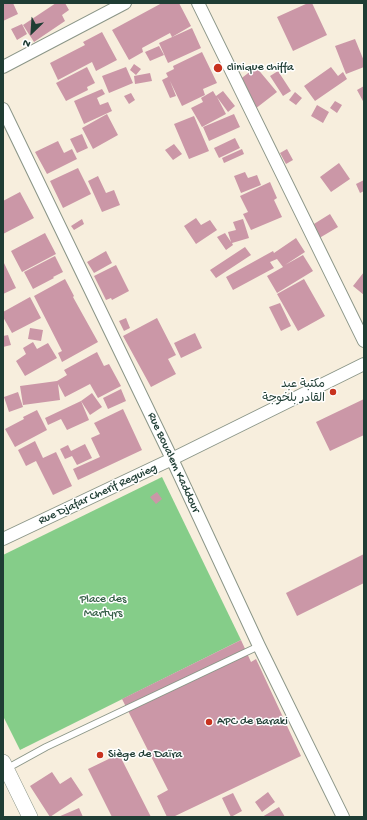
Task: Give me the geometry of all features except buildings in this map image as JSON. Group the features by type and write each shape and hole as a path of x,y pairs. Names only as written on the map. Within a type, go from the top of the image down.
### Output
{"street":[{"path":"3,67 125,3"},
{"path":"198,3 364,341"},
{"name":"Rue Boualem Kaddour","path":"3,109 172,459 259,646 343,817"},
{"name":"Rue Djafar Cherif Reguieg","path":"3,540 172,459 364,364"},
{"path":"5,766 30,817"}],"lane":[{"path":"5,766 259,646"}],"green space":[{"name":"Place des Martyrs","path":"162,477 241,640 20,750 3,716 3,555"}],"place":[{"name":"clinique chiffa","path":"218,68"},
{"name":"مكتبة عبد القادر بلخوجة","path":"333,392"},
{"name":"APC de Baraki","path":"209,722"},
{"name":"Siège de Daïra","path":"100,755"}]}
